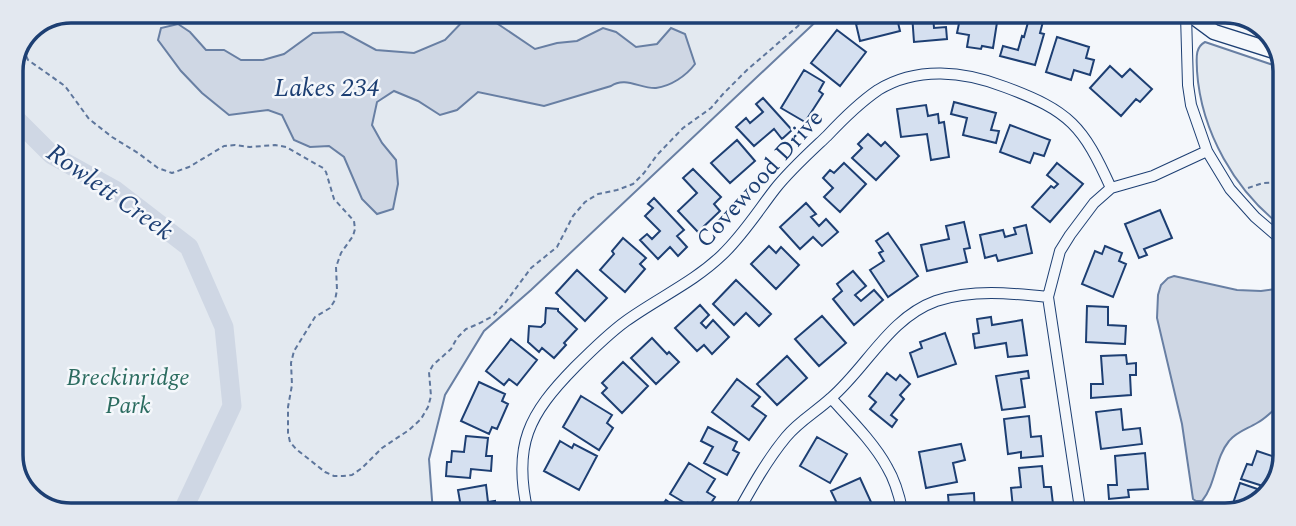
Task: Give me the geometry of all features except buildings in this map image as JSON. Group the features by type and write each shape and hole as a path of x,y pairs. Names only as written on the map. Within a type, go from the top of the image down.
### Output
{"main road":[{"path":"1201,23 1214,32 1268,50"}],"street":[{"path":"1189,23 1188,85 1191,105 1207,151 1230,188 1273,233"},
{"name":"Covewood Drive","path":"526,503 522,475 525,439 535,414 552,391 587,354 625,321 707,268 723,254 801,161 842,121 880,90 895,82 942,72 966,75 1036,98 1064,115 1080,130 1111,188"},
{"path":"1079,503 1048,297 1060,251 1094,204 1111,188 1153,176 1207,151"},
{"path":"743,503 788,434 801,420 831,398 886,336 910,315 922,307 952,297 976,293 1048,297"},
{"path":"831,398 887,466 901,503"}],"path":[{"path":"25,55 28,60 65,86 89,119 112,137 172,173 224,146 235,145 286,147 323,168 334,199 354,221 355,229 336,267 335,300 330,308 315,317 294,351 291,363 288,433 290,442 296,449 325,472 343,476 352,475 362,468 382,448 421,419 431,396 429,372 433,365 451,349 466,329 493,316 531,268 557,247 573,216 585,202 598,194 633,184 683,128 711,108 747,69 801,23"},
{"path":"1248,188 1273,183"}],"green space":[{"name":"Breckinridge Park","path":"71,23 814,23 484,331 445,395 429,459 432,503 71,503 55,501 33,484 25,471 23,458 23,71 26,52 37,37 52,26"},
{"path":"1205,42 1273,65 1273,219 1250,197 1213,138 1205,116 1197,71 1201,45"}],"water":[{"name":"Lakes 234","path":"461,23 496,23 535,49 577,41 603,28 616,32 636,47 657,44 671,28 685,34 695,64 678,80 662,87 650,88 622,82 544,106 478,92 457,110 440,115 418,101 394,91 377,102 372,125 396,160 398,184 393,209 377,214 362,199 344,157 329,146 310,147 294,140 282,115 268,110 229,115 181,71 158,40 161,28 178,24 190,32 206,50 224,50 241,60 263,60 284,54 313,33 343,32 376,50 414,53 445,40"},
{"path":"1174,276 1237,290 1273,289 1273,410 1229,441 1202,501 1193,499 1182,424 1157,318 1158,295 1161,285"}],"waterway":[{"name":"Rowlett Creek","path":"23,126 52,155 115,190 189,247 224,327 232,406 186,503"}]}
